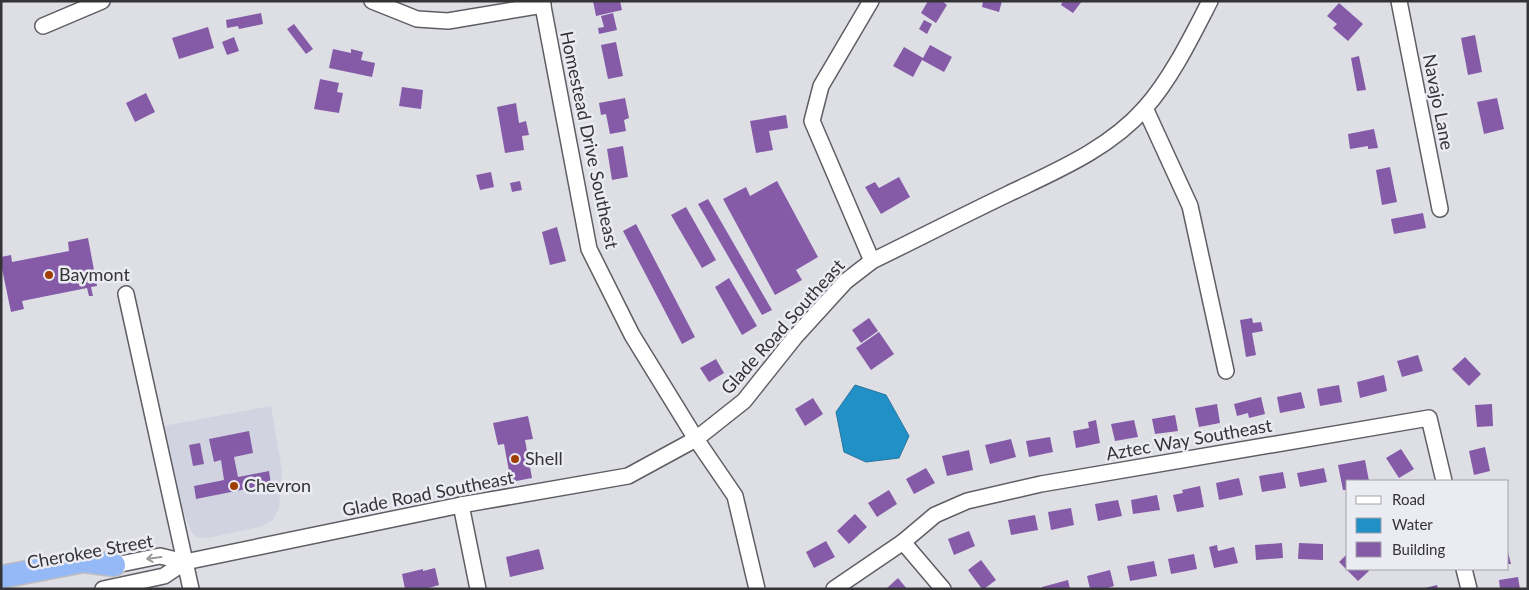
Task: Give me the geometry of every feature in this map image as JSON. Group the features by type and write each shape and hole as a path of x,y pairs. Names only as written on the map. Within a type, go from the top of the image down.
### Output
{"highway":[{"path":"1,577 84,561 114,565"}],"street":[{"path":"44,26 102,1"},
{"path":"372,1 417,19 448,21 542,3"},
{"path":"871,1 821,86 812,121 872,261"},
{"name":"Glade Road Southeast","path":"103,589 164,576 185,562 461,506 628,476 696,439 744,401 795,337 846,282 872,261 1071,162 1114,137 1145,108 1167,79 1210,1"},
{"name":"Navajo Lane","path":"1399,1 1440,209"},
{"name":"Homestead Drive Southeast","path":"542,3 589,249 632,336 696,439 735,496 757,589"},
{"path":"1145,108 1190,206 1226,371"},
{"path":"126,294 191,589"},
{"name":"Aztec Way Southeast","path":"834,589 903,542 934,515 967,502 1032,486 1429,418 1444,480"},
{"path":"461,506 478,589"},
{"path":"903,542 944,589"},
{"name":"Cherokee Street","path":"1,587 160,556 185,562"},
{"path":"1464,570 1469,589"},
{"path":"140,589 155,589"}],"shaded area":[{"path":"271,406 282,471 279,508 273,520 259,527 207,538 196,537 191,531 177,496 163,426"}],"water":[{"path":"855,385 886,395 909,436 899,458 866,462 844,452 836,412"}],"building":[{"path":"593,1 620,1 622,10 596,16"},
{"path":"928,1 942,1 947,5 936,23 921,13"},
{"path":"983,1 1002,1 999,12 982,7"},
{"path":"1063,1 1082,1 1073,13 1061,5"},
{"path":"1339,3 1363,24 1348,41 1333,28 1337,24 1327,16"},
{"path":"261,13 263,24 239,29 238,26 227,28 226,20"},
{"path":"613,13 617,30 599,34 598,28 604,27 601,16"},
{"path":"924,20 932,24 927,34 919,29"},
{"path":"294,24 313,49 306,54 287,29"},
{"path":"208,27 214,48 179,59 172,38"},
{"path":"1475,35 1482,72 1468,75 1461,38"},
{"path":"234,37 239,51 227,55 222,42"},
{"path":"616,42 623,76 608,79 601,45"},
{"path":"930,45 952,57 944,72 922,60 913,77 893,66 904,47 923,58"},
{"path":"333,49 351,53 351,49 363,52 361,60 375,63 372,77 329,68"},
{"path":"1359,56 1366,90 1357,91 1351,58"},
{"path":"320,79 339,83 337,92 343,93 339,113 314,109"},
{"path":"402,87 423,90 421,109 399,106"},
{"path":"146,93 155,112 135,122 126,103"},
{"path":"625,98 629,118 624,120 626,131 610,134 606,114 601,115 599,103"},
{"path":"1497,98 1504,129 1484,134 1477,102"},
{"path":"516,103 519,123 526,121 529,135 522,136 524,150 505,153 497,107"},
{"path":"786,115 788,128 769,131 773,150 756,153 750,121"},
{"path":"1374,129 1378,148 1368,149 1368,146 1350,149 1348,134"},
{"path":"623,146 628,177 612,180 607,149"},
{"path":"1390,167 1397,202 1382,205 1376,170"},
{"path":"491,172 494,187 480,190 476,175"},
{"path":"899,177 910,197 881,214 865,187 875,182 879,188"},
{"path":"520,181 522,190 512,192 510,183"},
{"path":"777,181 818,257 796,270 802,280 775,295 723,199 746,187 750,196"},
{"path":"708,199 772,310 762,315 698,204"},
{"path":"686,207 716,260 702,268 671,215"},
{"path":"1423,213 1426,228 1394,234 1391,219"},
{"path":"636,224 695,337 682,344 623,231"},
{"path":"557,227 566,261 550,265 542,232"},
{"name":"Baymont","path":"88,238 97,286 91,287 93,296 89,296 87,288 22,301 24,309 11,312 1,257 11,255 12,262 69,251 68,242"},
{"path":"729,278 757,326 742,335 715,287"},
{"path":"869,318 878,331 861,343 852,330"},
{"path":"1252,318 1253,323 1261,322 1263,331 1252,333 1256,355 1246,357 1240,320"},
{"path":"879,332 894,354 871,370 856,348"},
{"path":"1418,355 1423,371 1402,377 1397,361"},
{"path":"1465,357 1481,374 1469,386 1452,369"},
{"path":"716,359 724,373 709,382 700,368"},
{"path":"1384,375 1387,391 1360,398 1357,382"},
{"path":"1339,385 1342,402 1320,406 1317,389"},
{"path":"1301,392 1305,408 1280,413 1277,397"},
{"path":"1261,397 1265,414 1249,418 1248,413 1237,416 1234,404"},
{"path":"813,398 823,414 805,426 795,409"},
{"path":"1217,404 1220,423 1199,427 1195,408"},
{"path":"1492,404 1493,426 1477,427 1475,405"},
{"path":"1175,415 1178,431 1155,434 1152,419"},
{"path":"528,416 533,439 525,440 532,478 511,482 504,444 498,445 493,423"},
{"path":"1096,420 1100,443 1076,448 1073,431 1089,428 1088,422"},
{"path":"1134,420 1138,437 1115,441 1111,424"},
{"path":"249,431 253,453 234,457 238,477 269,471 271,484 196,499 194,486 224,480 221,460 214,462 209,439"},
{"path":"1050,437 1053,452 1029,457 1026,441"},
{"path":"1011,439 1016,457 990,464 985,445"},
{"path":"200,443 204,464 193,466 189,445"},
{"path":"1485,447 1490,471 1474,475 1469,451"},
{"path":"1401,449 1414,469 1399,478 1386,458"},
{"path":"969,450 973,470 947,476 942,456"},
{"path":"1365,460 1369,480 1346,480 1346,490 1343,490 1338,465"},
{"path":"926,468 935,483 914,494 906,479"},
{"path":"1324,468 1327,482 1300,487 1297,473"},
{"path":"1283,472 1286,488 1262,492 1259,476"},
{"path":"1239,478 1243,495 1219,500 1216,483"},
{"path":"1200,486 1204,507 1177,512 1173,495 1183,493 1182,490"},
{"path":"889,490 897,504 877,517 868,503"},
{"path":"1157,495 1160,510 1133,514 1131,500"},
{"path":"1118,500 1122,516 1098,521 1095,504"},
{"path":"1071,508 1074,525 1051,530 1048,512"},
{"path":"855,514 867,527 849,544 837,531"},
{"path":"1035,515 1038,530 1011,535 1008,520"},
{"path":"969,531 975,546 954,555 948,539"},
{"path":"826,541 835,557 814,568 806,552"},
{"path":"1282,543 1283,558 1256,560 1255,545"},
{"path":"1299,543 1323,544 1323,560 1298,559"},
{"path":"1217,545 1218,551 1234,547 1238,563 1214,568 1209,547"},
{"path":"539,549 544,569 510,577 506,557"},
{"path":"1194,554 1197,569 1171,574 1168,559"},
{"path":"1346,555 1346,569 1339,562"},
{"path":"981,560 996,580 984,589 982,589 968,570"},
{"path":"1154,561 1157,576 1130,581 1127,566"},
{"path":"435,568 439,585 425,589 405,589 402,574"},
{"path":"1110,570 1114,586 1104,589 1090,589 1087,576"},
{"path":"1347,570 1369,571 1358,581"},
{"path":"1518,577 1520,589 1500,589 1499,580"},
{"path":"898,578 907,589 886,589"},
{"path":"1068,580 1070,589 1042,589 1042,587"},
{"path":"1437,585 1438,589 1425,589 1425,588"}],"place":[{"name":"Baymont","path":"49,275"},
{"name":"Shell","path":"515,459"},
{"name":"Chevron","path":"234,486"}]}
